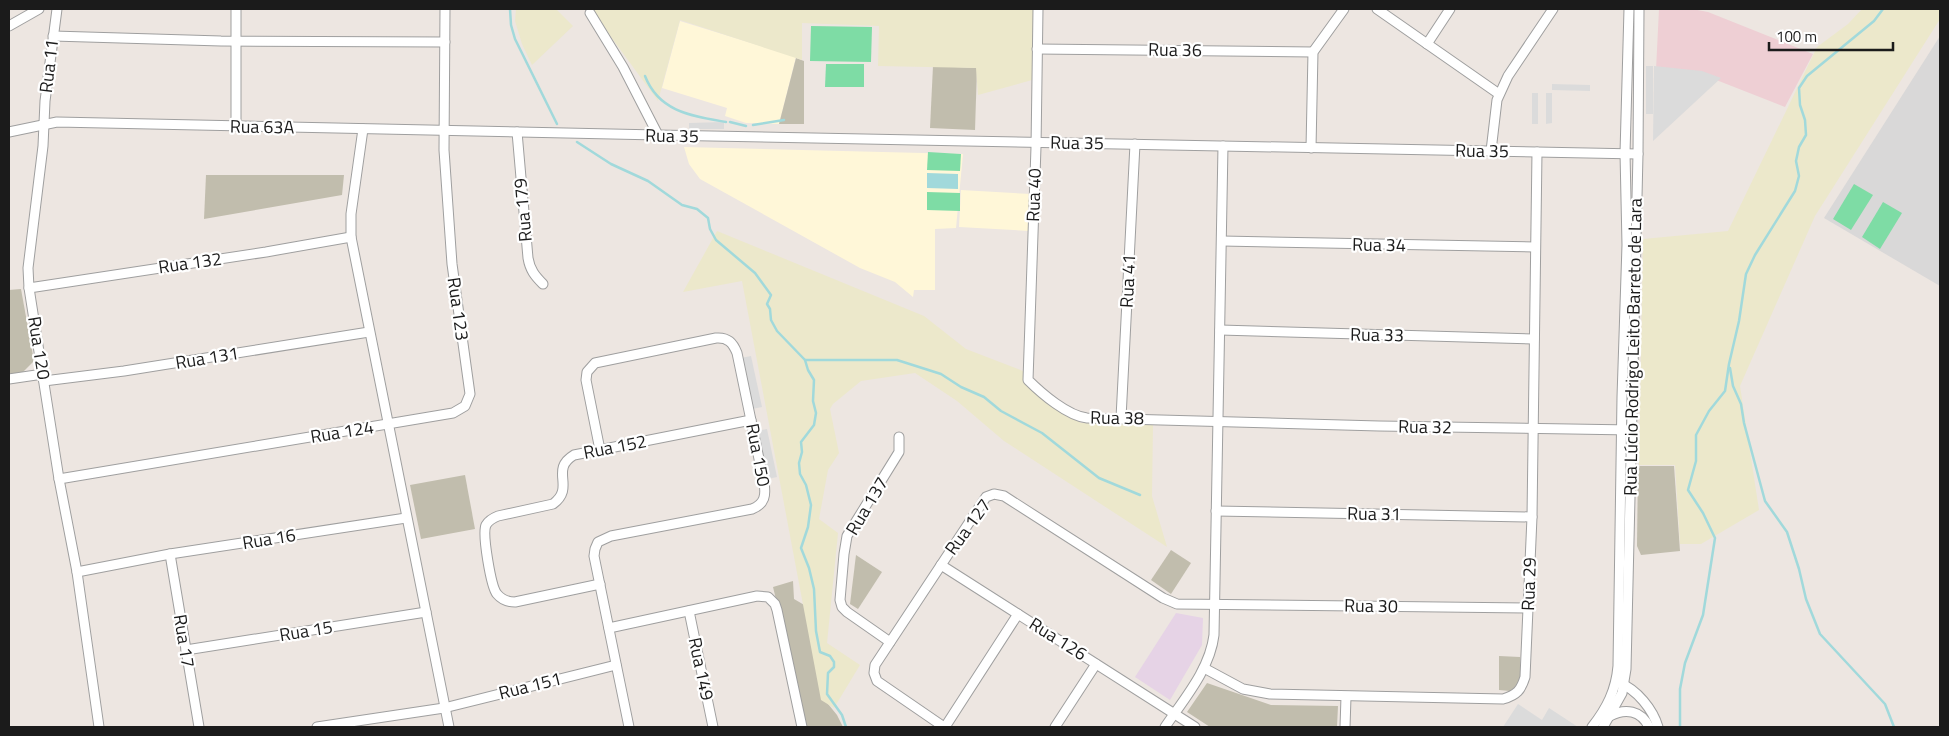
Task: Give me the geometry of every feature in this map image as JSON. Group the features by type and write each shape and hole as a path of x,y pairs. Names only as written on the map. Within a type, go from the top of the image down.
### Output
{"street":[{"path":"9,26 39,9"},
{"name":"Rua 11","path":"45,123 45,101 57,9"},
{"path":"236,9 236,126"},
{"name":"Rua 123","path":"389,424 458,412 465,406 470,394 452,264 444,130 446,9"},
{"name":"Rua 40","path":"1028,380 1036,142 1038,9"},
{"path":"1310,148 1313,52 1344,9"},
{"path":"1377,9 1499,94"},
{"path":"1427,44 1450,9"},
{"path":"1491,151 1493,121 1499,94 1508,76 1553,9"},
{"name":"Rua Lúcio Rodrigo Leito Barreto de Lara","path":"1627,430 1625,154 1629,9"},
{"name":"Rua Lúcio Rodrigo Leito Barreto de Lara","path":"1620,683 1620,619 1638,154 1639,9"},
{"path":"590,13 624,68 658,135"},
{"path":"53,36 237,42 445,42"},
{"name":"Rua 36","path":"1037,49 1313,52"},
{"name":"Rua 63A","path":"9,132 45,123 517,132"},
{"name":"Rua 120","path":"45,123 28,268 59,479 77,572"},
{"name":"Rua 124","path":"59,479 389,424 350,238 351,214 363,129"},
{"name":"Rua 35","path":"517,132 1638,154"},
{"name":"Rua 179","path":"517,132 528,258 534,274 543,284"},
{"name":"Rua 41","path":"1121,418 1135,144"},
{"path":"1165,727 1204,668 1213,645 1223,146"},
{"name":"Rua 29","path":"1204,668 1239,687 1254,692 1346,697 1503,699 1515,696 1522,688 1525,677 1532,517 1537,152"},
{"name":"Rua 132","path":"30,288 350,238"},
{"name":"Rua 34","path":"1222,241 1535,247"},
{"name":"Rua 33","path":"1220,330 1534,339"},
{"name":"Rua 131","path":"9,379 44,378 154,367 369,332"},
{"name":"Rua 150","path":"600,450 586,380 592,366 600,361 721,337 732,344 737,353 766,490 760,505 752,509 604,539 598,542 595,549 600,584 629,727"},
{"name":"Rua 38","path":"1028,380 1075,415 1087,418 1218,421"},
{"name":"Rua 152","path":"600,584 515,602 507,601 498,596 494,588 484,532 487,523 498,516 553,504 562,495 564,489 561,474 567,459 574,456 751,420"},
{"name":"Rua 32","path":"1218,421 1627,430"},
{"path":"389,424 406,518 449,727"},
{"name":"Rua 137","path":"890,642 847,612 842,607 840,600 847,536 899,452 899,437"},
{"name":"Rua 127","path":"945,727 877,681 874,673 875,665 986,497 998,494 1168,601 1182,605 1215,603"},
{"name":"Rua 31","path":"1216,511 1532,517"},
{"name":"Rua 16","path":"77,572 170,554 406,518"},
{"name":"Rua 17","path":"170,554 199,727"},
{"name":"Rua 126","path":"941,565 1195,727"},
{"path":"77,572 99,727"},
{"path":"609,628 757,596 764,596 772,600 777,610 802,727"},
{"name":"Rua 30","path":"1215,603 1528,608"},
{"name":"Rua 149","path":"689,611 714,727"},
{"name":"Rua 15","path":"186,650 426,612"},
{"path":"945,727 1018,614"},
{"path":"1055,727 1096,664"},
{"name":"Rua 151","path":"317,727 444,708 616,665"},
{"path":"1603,727 1619,700 1620,683"},
{"path":"1592,727 1606,708 1620,683"},
{"path":"1620,683 1641,699 1654,717 1658,727"},
{"path":"1345,727 1346,697"},
{"path":"1610,716 1620,711 1629,711 1640,716 1649,727"}],"shaded area":[{"path":"516,9 556,9 573,26 532,65 522,44 515,21"},
{"path":"593,9 1034,9 1032,80 978,95 976,68 878,66 879,26 802,23 802,60 680,20 658,101"},
{"path":"1659,9 1692,9 1708,12 1813,54 1785,107 1701,74 1656,70"},
{"path":"1862,9 1940,9 1940,19 1815,216 1740,386 1759,510 1701,544 1680,544 1675,465 1639,465 1643,239 1728,231 1817,47 1848,24"},
{"path":"680,21 796,57 779,124 746,123 725,116 727,108 662,88"},
{"path":"1940,36 1940,286 1824,218"},
{"path":"796,58 804,61 804,124 779,124"},
{"path":"933,66 977,68 975,130 930,128"},
{"path":"1646,66 1653,66 1653,114 1646,114"},
{"path":"1654,66 1702,71 1721,78 1653,141"},
{"path":"1552,84 1590,85 1590,91 1552,90"},
{"path":"1532,93 1538,93 1538,124 1532,124"},
{"path":"1546,93 1552,93 1552,123 1546,124"},
{"path":"724,122 724,129 689,129 689,123"},
{"path":"684,147 963,154 956,228 935,229 935,290 914,290 913,297 895,282 860,268 700,179 689,164"},
{"path":"206,175 344,175 342,195 204,219"},
{"path":"961,190 1031,194 1029,231 959,227"},
{"path":"717,231 924,316 966,349 1023,371 1024,382 1081,423 1153,424 1152,496 1167,547 1004,441 957,401 915,373 861,381 833,404 830,409 839,453 828,470 819,519 838,533 827,643 860,665 834,708 821,700 742,281 683,292"},
{"path":"21,289 34,361 23,372 9,374 9,290"},
{"path":"751,356 762,407 752,409 741,358"},
{"path":"767,429 777,477 768,479 757,431"},
{"path":"1638,466 1674,466 1680,551 1641,555 1637,546"},
{"path":"465,475 475,529 421,539 410,485"},
{"path":"1171,550 1191,563 1171,594 1151,580"},
{"path":"856,555 882,572 858,609 850,604"},
{"path":"793,581 794,599 806,606 824,699 837,715 843,727 807,727 773,587"},
{"path":"1176,613 1203,618 1202,645 1170,700 1135,677"},
{"path":"1499,656 1520,657 1520,680 1516,687 1510,691 1499,690"},
{"path":"1207,683 1271,705 1338,706 1337,727 1210,727 1187,712"},
{"path":"1518,704 1542,720 1549,708 1578,727 1503,727"}],"green space":[{"path":"811,26 872,27 871,62 810,61"},
{"path":"826,64 864,64 864,87 825,87"},
{"path":"928,152 961,154 960,171 927,170"},
{"path":"1854,184 1873,195 1851,230 1833,219"},
{"path":"927,192 960,193 960,211 927,210"},
{"path":"1883,202 1902,213 1880,249 1862,237"}],"water":[{"path":"927,173 958,174 958,189 927,188"}],"waterway":[{"path":"510,9 511,25 515,39 557,124"},
{"path":"1680,727 1680,689 1685,663 1703,615 1715,538 1703,513 1688,490 1696,461 1696,435 1709,411 1725,391 1746,274 1755,255 1795,191 1799,176 1796,161 1799,147 1806,135 1805,120 1800,105 1799,88 1807,76 1874,21 1883,9"},
{"path":"645,76 651,88 668,105 689,114 726,122"},
{"path":"753,125 784,120"},
{"path":"730,122 746,126"},
{"path":"577,142 611,164 648,181 682,205 697,209 708,218 710,229 716,240 755,273 771,295 767,304 770,309 771,320 777,331 805,360 814,380 813,401 816,413 814,425 801,442 800,474 806,485 811,505 808,527 801,548 809,568 814,589 816,631 820,652 830,656 834,662 834,667 828,673 827,694 842,715 846,727"},
{"path":"805,360 897,360 941,374 961,387 984,397 1001,411 1042,433 1099,478 1140,495"},
{"path":"1730,368 1733,386 1741,404 1744,423 1765,501 1787,532 1806,599 1820,634 1885,704 1894,727"}]}
